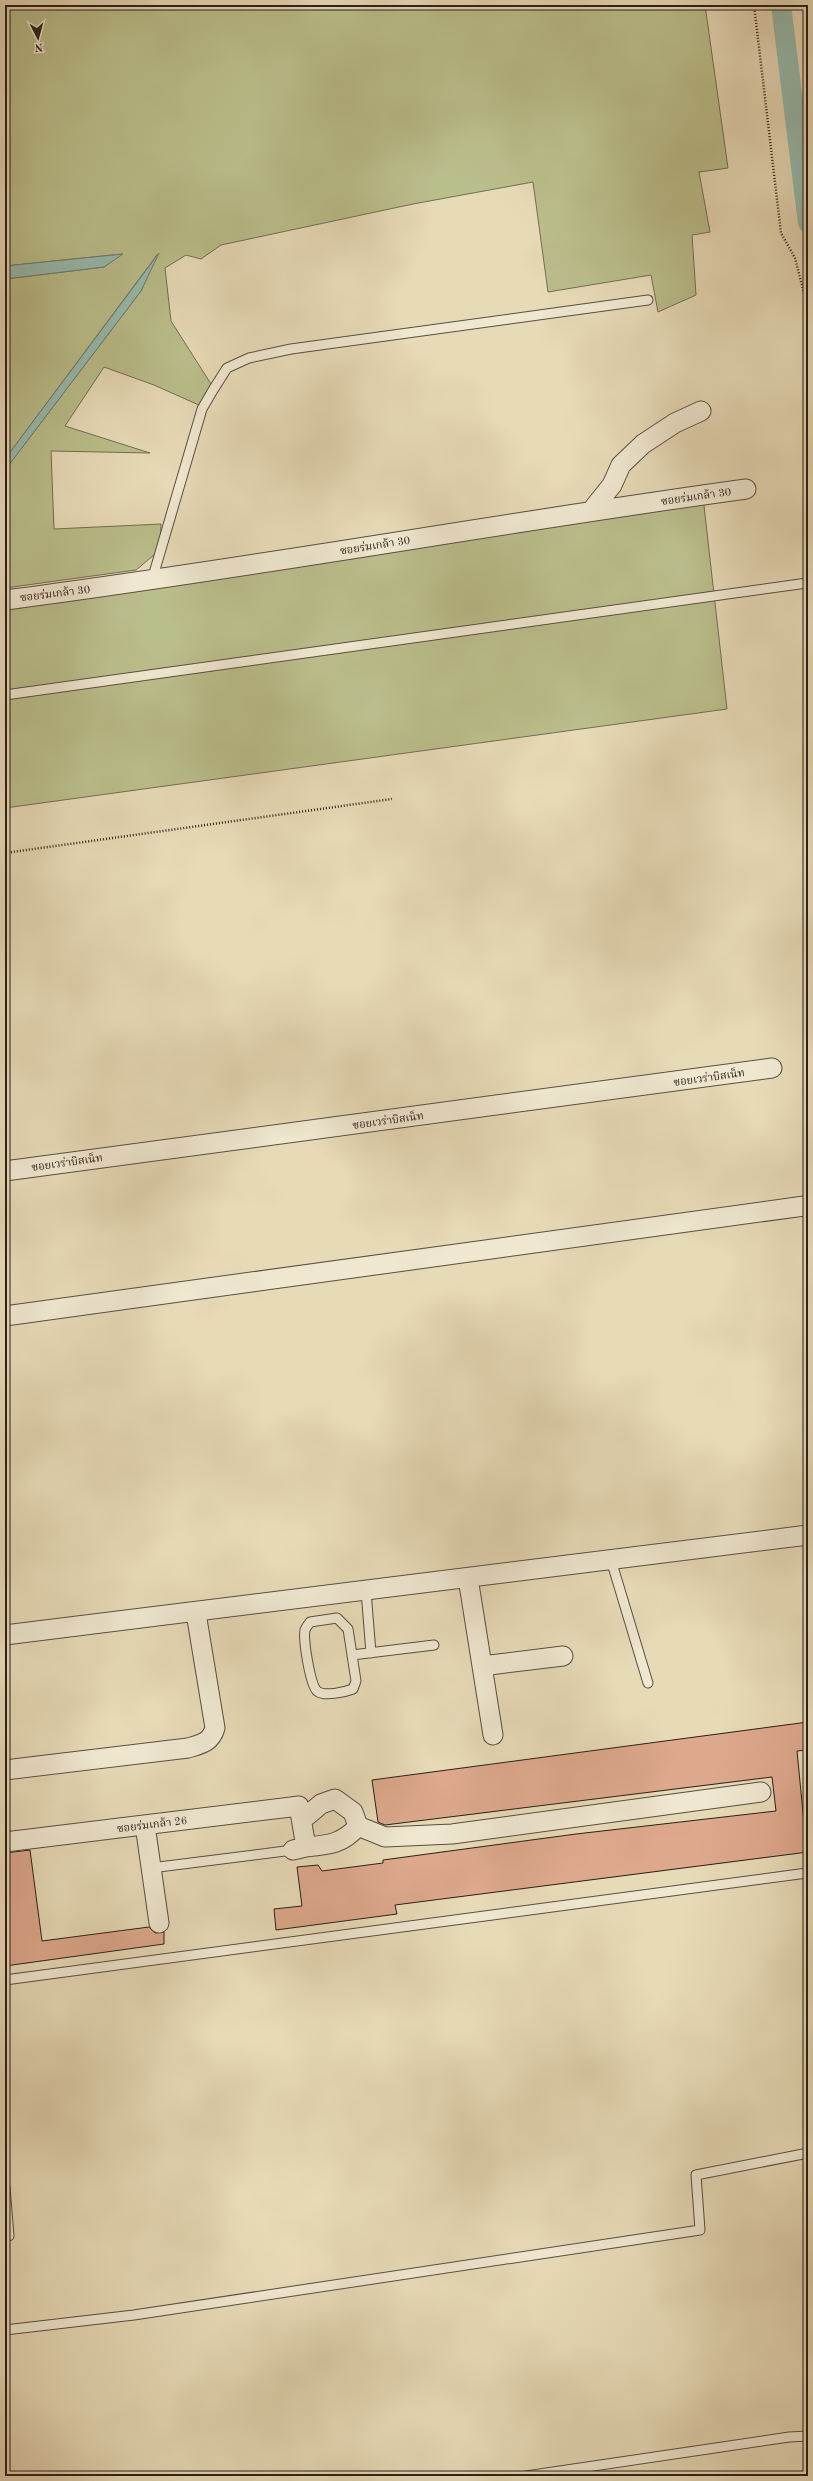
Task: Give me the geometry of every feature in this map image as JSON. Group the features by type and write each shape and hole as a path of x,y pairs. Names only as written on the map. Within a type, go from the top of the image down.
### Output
{"street":[{"path":"592,510 612,485 621,464 643,444 675,423 701,412"},
{"name":"ซอยร่มเกล้า 30","path":"5,600 152,581 592,510 746,489"},
{"name":"ซอยเวร่าบิสเน็ท","path":"5,1171 772,1068"},
{"path":"5,1316 804,1206"},
{"path":"5,1635 196,1613 808,1535"},
{"path":"468,1578 493,1735"},
{"path":"5,1770 188,1748 204,1744 212,1736 215,1728 196,1613"},
{"path":"482,1666 563,1656"},
{"path":"358,1826 349,1837 335,1844 300,1848 300,1813 335,1799 353,1812 358,1826 385,1837 452,1834 761,1792"},
{"name":"ซอยร่มเกล้า 26","path":"5,1842 145,1825 300,1813"},
{"path":"145,1825 158,1923"}],"lane":[{"path":"152,581 202,409 227,368 249,358 291,349 648,300"},
{"path":"5,695 807,583"},
{"path":"611,1560 648,1683"},
{"path":"366,1591 371,1653"},
{"path":"337,1618 342,1621 348,1629 352,1655 356,1681 353,1689 348,1692 322,1693 317,1691 311,1680 305,1638 306,1626 318,1620 337,1618"},
{"path":"352,1655 434,1645"},
{"path":"151,1868 300,1848"},
{"path":"5,1980 799,1874 807,1873 808,1878"},
{"path":"5,2330 134,2315 700,2230 696,2175 808,2153"},
{"path":"5,2188 9,2236"},
{"path":"526,2476 789,2437 808,2436"}],"path":[{"path":"754,5 781,233 795,258 808,309"},
{"path":"804,5 808,44"},
{"path":"5,853 392,799"}],"green space":[{"path":"5,5 705,5 728,168 699,172 710,232 692,235 696,295 658,312 651,275 548,292 533,182 413,204 221,245 201,259 186,255 165,268 171,321 211,384 201,406 154,385 104,367 65,426 150,453 51,451 54,529 161,524 160,550 136,570 5,588 5,470 141,291 157,255 5,459 5,279 104,267 122,254 5,266"},
{"path":"703,497 727,709 5,808 5,608"}],"water":[{"path":"159,253 141,291 5,470 5,459"},
{"path":"123,254 104,267 5,279 5,266"}],"building":[{"path":"808,1722 808,1750 797,1751 804,1823 808,1822 808,1852 395,1905 397,1914 276,1930 274,1909 302,1906 297,1867 318,1865 322,1871 383,1863 383,1860 576,1834 776,1811 772,1777 385,1825 378,1822 372,1780"},
{"path":"30,1850 42,1941 149,1927 155,1933 164,1932 164,1944 5,1966 5,1853"}],"waterway":[{"path":"781,5 808,223"}]}
